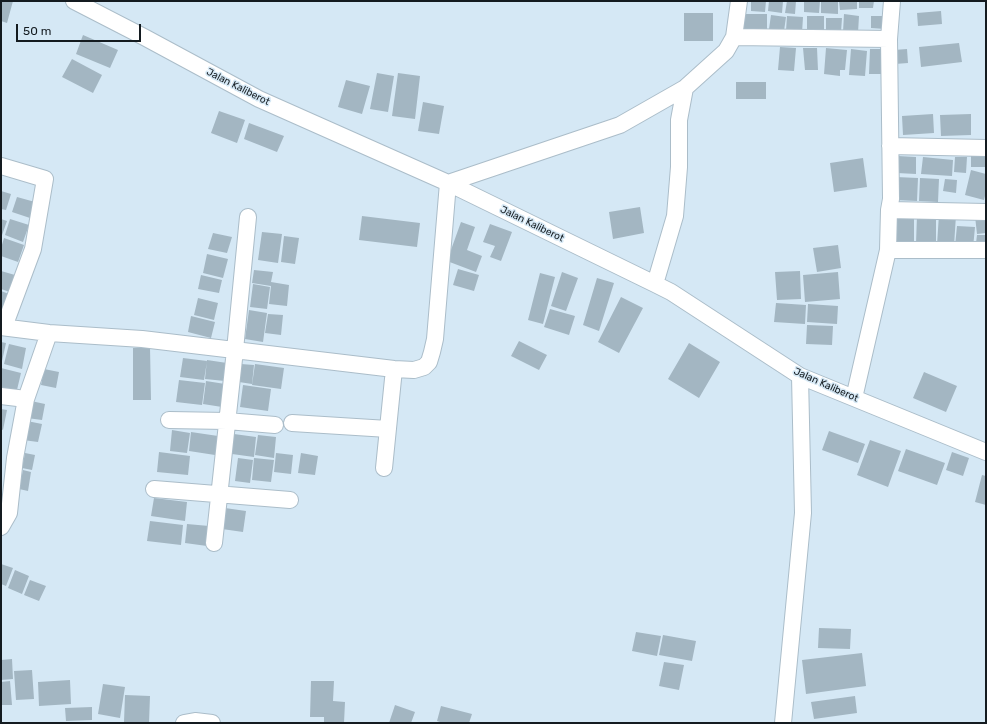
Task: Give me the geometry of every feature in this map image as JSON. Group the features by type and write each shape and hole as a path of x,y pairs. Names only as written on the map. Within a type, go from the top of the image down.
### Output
{"street":[{"name":"Jalan Kaliberot","path":"74,1 259,99 448,183 671,292 800,376 986,452"},
{"path":"1,166 45,179 33,249 3,327 49,333 142,339 394,369 414,370 424,367 429,362 435,340 448,183 620,126 685,88 726,50 734,37 739,1"},
{"path":"854,398 888,250 889,210 891,199 889,39 892,1"},
{"path":"734,37 889,39"},
{"path":"655,284 675,216 679,120 685,88"},
{"path":"890,146 986,148"},
{"path":"889,210 986,212"},
{"path":"214,543 248,217"},
{"path":"888,250 986,250"},
{"path":"1,527 9,513 8,458 26,399 49,333"},
{"path":"384,468 394,369"},
{"path":"783,723 803,513 800,376"},
{"path":"1,396 26,399"},
{"path":"169,420 227,421 275,425"},
{"path":"292,424 388,429"},
{"path":"154,489 290,500"},
{"path":"184,723 195,721 212,723"}],"building":[{"path":"1,1 13,1 7,23 1,21"},
{"path":"751,1 766,1 765,12 751,11"},
{"path":"769,1 783,1 782,13 768,11"},
{"path":"787,1 796,1 795,14 785,13"},
{"path":"804,1 820,1 819,13 804,12"},
{"path":"821,1 838,1 838,14 821,13"},
{"path":"839,1 857,1 857,9 840,10"},
{"path":"859,1 874,1 873,8 859,8"},
{"path":"941,11 942,24 918,26 917,13"},
{"path":"684,13 713,13 713,41 684,41"},
{"path":"741,14 767,14 767,31 740,30"},
{"path":"844,14 859,16 858,33 843,32"},
{"path":"771,15 786,17 784,31 769,29"},
{"path":"787,16 803,17 802,33 786,31"},
{"path":"807,16 824,16 824,33 807,32"},
{"path":"871,16 885,16 885,29 871,28"},
{"path":"826,18 842,18 841,32 826,32"},
{"path":"83,35 118,50 110,68 76,54"},
{"path":"959,43 962,62 921,67 919,47"},
{"path":"780,47 796,48 794,71 778,70"},
{"path":"803,48 817,48 818,70 805,70"},
{"path":"826,48 847,50 845,70 840,70 840,76 824,74"},
{"path":"851,49 867,51 865,76 849,75"},
{"path":"870,49 885,49 885,74 869,74"},
{"path":"907,49 908,63 895,64 894,50"},
{"path":"72,59 102,75 93,93 62,77"},
{"path":"377,73 394,76 388,112 370,109"},
{"path":"398,73 420,76 415,119 392,116"},
{"path":"346,80 370,86 362,114 338,107"},
{"path":"736,82 766,82 766,99 736,99"},
{"path":"423,102 444,106 439,134 418,131"},
{"path":"219,111 245,120 237,143 211,133"},
{"path":"933,114 934,133 903,135 902,116"},
{"path":"971,114 971,135 941,136 940,115"},
{"path":"249,123 284,136 277,152 244,139"},
{"path":"971,153 986,153 986,167 971,167"},
{"path":"898,156 916,157 916,174 897,173"},
{"path":"923,157 953,160 952,176 921,174"},
{"path":"955,157 967,157 966,173 954,172"},
{"path":"863,158 867,187 834,192 830,163"},
{"path":"971,170 986,174 986,192 984,200 965,195"},
{"path":"896,177 918,178 917,201 895,200"},
{"path":"920,178 939,179 938,202 919,201"},
{"path":"945,179 957,180 956,193 943,191"},
{"path":"1,191 11,194 6,210 1,209"},
{"path":"17,197 35,202 30,218 12,212"},
{"path":"640,207 644,233 613,239 609,212"},
{"path":"939,214 956,215 954,246 937,245"},
{"path":"986,214 986,233 977,234 975,216"},
{"path":"892,215 914,215 914,246 892,246"},
{"path":"917,215 936,216 936,244 916,244"},
{"path":"362,216 420,223 417,247 359,240"},
{"path":"1,219 7,221 1,238"},
{"path":"10,219 29,225 23,242 5,235"},
{"path":"461,222 475,227 467,250 482,256 476,272 447,261"},
{"path":"490,224 512,232 501,261 490,257 495,246 483,242"},
{"path":"957,226 975,227 973,248 955,246"},
{"path":"262,232 282,234 278,263 258,260"},
{"path":"213,233 232,237 227,253 208,249"},
{"path":"977,235 986,235 986,244 976,243"},
{"path":"284,236 299,238 295,264 281,262"},
{"path":"4,238 24,245 18,262 1,256 1,248"},
{"path":"838,245 841,268 817,272 813,248"},
{"path":"207,254 228,259 223,278 203,273"},
{"path":"458,269 479,275 474,291 453,285"},
{"path":"254,270 273,272 271,282 289,285 287,306 269,304 271,286 252,283"},
{"path":"1,271 15,275 10,292 1,289"},
{"path":"800,271 801,299 777,300 775,272"},
{"path":"562,272 578,278 566,311 551,306"},
{"path":"838,272 840,299 805,302 803,275"},
{"path":"540,273 555,277 543,324 528,320"},
{"path":"201,275 222,280 219,293 198,289"},
{"path":"597,278 614,283 599,331 583,325"},
{"path":"253,284 270,287 267,309 250,307"},
{"path":"1,291 9,294 4,311 1,310"},
{"path":"621,297 643,308 619,353 598,342"},
{"path":"198,298 218,303 214,320 194,315"},
{"path":"776,303 806,305 805,324 774,322"},
{"path":"808,304 838,306 837,324 807,322"},
{"path":"550,309 575,316 569,335 544,327"},
{"path":"249,310 267,313 263,342 245,339"},
{"path":"268,314 283,315 281,335 265,333"},
{"path":"191,316 215,322 211,338 188,332"},
{"path":"807,325 833,326 832,345 806,344"},
{"path":"519,341 547,355 539,370 511,356"},
{"path":"1,342 6,343 2,361 1,361"},
{"path":"689,343 720,362 699,398 668,379"},
{"path":"9,344 26,348 22,369 4,364"},
{"path":"150,347 151,400 133,400 133,348"},
{"path":"183,358 207,361 204,380 180,377"},
{"path":"207,360 227,363 225,381 205,379"},
{"path":"241,364 254,365 252,384 239,382"},
{"path":"255,364 284,368 281,389 252,385"},
{"path":"1,368 21,373 16,394 1,390"},
{"path":"44,369 59,372 56,388 41,385"},
{"path":"924,372 957,386 946,412 913,398"},
{"path":"179,380 205,383 202,405 176,402"},
{"path":"206,381 225,384 222,407 203,404"},
{"path":"243,385 271,389 268,411 240,407"},
{"path":"31,401 45,404 42,420 27,418"},
{"path":"1,409 7,410 3,430 1,429"},
{"path":"27,421 42,424 38,442 23,440"},
{"path":"172,430 190,433 187,453 170,451"},
{"path":"829,431 865,444 858,463 822,450"},
{"path":"191,432 218,436 215,455 189,451"},
{"path":"234,434 256,437 254,457 232,454"},
{"path":"258,435 276,437 274,458 255,455"},
{"path":"870,440 901,451 888,487 857,475"},
{"path":"906,449 945,463 937,485 898,471"},
{"path":"159,452 190,456 188,475 157,472"},
{"path":"952,452 969,458 963,476 946,470"},
{"path":"25,453 35,455 32,470 22,468"},
{"path":"276,453 293,455 291,474 274,472"},
{"path":"301,453 318,456 315,475 298,473"},
{"path":"238,458 253,460 250,483 235,481"},
{"path":"254,458 274,460 271,482 252,480"},
{"path":"23,470 31,472 28,491 19,489"},
{"path":"982,475 986,476 986,505 975,502"},
{"path":"154,498 187,502 185,521 151,516"},
{"path":"225,508 246,511 243,532 222,529"},
{"path":"150,521 183,525 181,545 147,541"},
{"path":"187,524 209,526 207,546 185,543"},
{"path":"1,564 13,568 6,586 1,584"},
{"path":"15,570 29,576 22,594 8,588"},
{"path":"30,580 46,586 39,601 24,595"},
{"path":"819,628 851,629 850,649 818,648"},
{"path":"636,632 661,636 657,656 632,651"},
{"path":"663,635 696,641 692,661 659,655"},
{"path":"862,653 866,686 806,694 802,660"},
{"path":"12,659 13,679 1,680 1,660"},
{"path":"664,662 684,665 679,690 659,686"},
{"path":"32,670 34,699 16,700 14,671"},
{"path":"70,680 71,704 39,706 38,682"},
{"path":"10,681 12,705 1,705 1,682"},
{"path":"311,681 334,681 333,701 345,702 344,723 324,723 324,717 310,717"},
{"path":"103,684 125,687 120,718 98,714"},
{"path":"125,695 150,696 149,723 124,722"},
{"path":"855,696 857,713 814,719 811,702"},
{"path":"395,705 415,712 411,723 389,723"},
{"path":"441,706 472,714 469,723 443,723 437,721"},
{"path":"92,707 92,720 66,721 65,708"}]}
